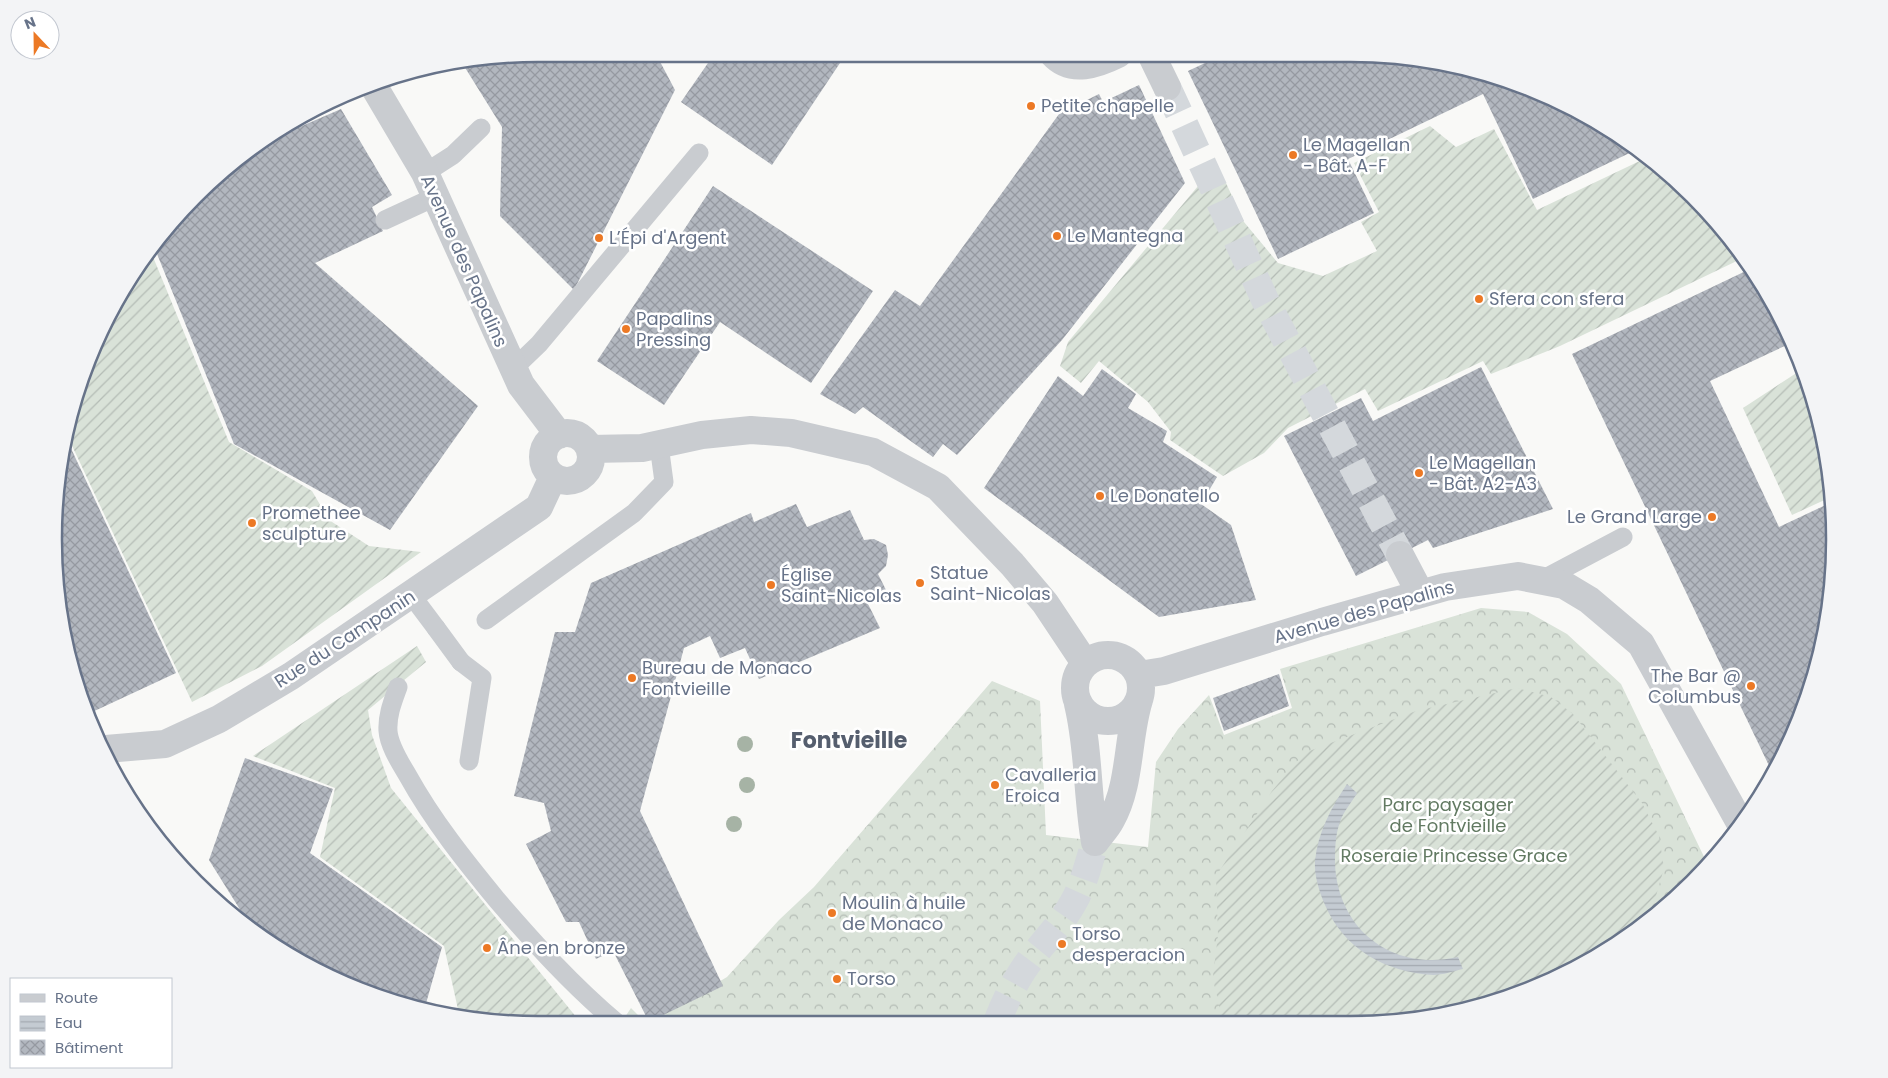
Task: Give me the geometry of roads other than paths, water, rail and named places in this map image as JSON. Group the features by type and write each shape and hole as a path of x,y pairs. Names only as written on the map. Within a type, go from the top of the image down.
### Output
{"street":[{"path":"1066,62 1078,67 1102,62"},
{"path":"1155,62 1167,87"},
{"name":"Avenue des Papalins","path":"377,92 431,185 513,369 531,400 559,434"},
{"path":"590,449 642,448 702,436 751,430 791,433 873,452 938,487 1018,571 1045,603 1085,663"},
{"path":"567,433 581,437 590,449 590,465 586,473 580,478 568,482 553,477 543,462 543,454 550,440 559,434 567,433"},
{"name":"Rue du Campanin","path":"111,748 165,744 219,719 291,676 412,596 539,508 553,477"},
{"path":"1400,555 1420,593"},
{"name":"Avenue des Papalins","path":"1139,687 1164,671 1445,587 1518,576 1564,585 1589,600 1641,644 1736,816"},
{"path":"1104,654 1115,655 1125,659 1134,666 1139,687 1120,797 1111,820 1095,842 1088,796 1086,747 1078,704 1074,693 1074,682 1085,663 1104,654"},
{"path":"1078,704 1086,713 1097,720 1110,721 1122,718 1132,710 1139,687"}],"lane":[{"path":"385,220 431,185 453,155 481,128"},
{"path":"513,369 539,344 699,153"},
{"path":"486,620 640,507 664,482 659,445"},
{"path":"1540,581 1624,537"},
{"path":"412,596 461,662 482,678 469,761"},
{"path":"398,687 390,710 388,733 399,759 419,796 446,837 539,949 580,992 608,1016"}],"water":[{"path":"1347,784 1357,793 1345,811 1338,827 1335,859 1338,888 1346,908 1358,926 1373,941 1391,952 1412,958 1434,960 1458,957 1463,969 1433,975 1399,969 1383,963 1355,946 1333,921 1319,889 1315,872 1315,861 1319,840 1326,821"}],"tunnel":[{"path":"1167,87 1266,302 1400,555"},
{"path":"1000,1016 1008,996 1023,970 1061,921 1077,896 1095,842"}],"place":[{"name":"Petite chapelle","path":"1031,106"},
{"name":"Le Magellan - Bât. A-F","path":"1293,155"},
{"name":"Le Mantegna","path":"1057,236"},
{"name":"L’Épi d'Argent","path":"599,238"},
{"name":"Sfera con sfera","path":"1479,299"},
{"name":"Papalins Pressing","path":"626,329"},
{"name":"Le Magellan - Bât. A2-A3","path":"1419,473"},
{"name":"Le Donatello","path":"1100,496"},
{"name":"Le Grand Large","path":"1712,517"},
{"name":"Promethee sculpture","path":"252,523"},
{"name":"Statue Saint-Nicolas","path":"920,583"},
{"name":"Église Saint-Nicolas","path":"771,585"},
{"name":"Bureau de Monaco Fontvieille","path":"632,678"},
{"name":"The Bar @ Columbus","path":"1751,686"},
{"name":"Cavalleria Eroica","path":"995,785"},
{"name":"Moulin à huile de Monaco","path":"832,913"},
{"name":"Torso desperacion","path":"1062,944"},
{"name":"Âne en bronze","path":"487,948"},
{"name":"Torso","path":"837,979"}],"district":[{"name":"Fontvieille","path":"849,740"}],"park label":[{"name":"Parc paysager de Fontvieille","path":"1448,815"},
{"name":"Roseraie Princesse Grace","path":"1454,856"}]}
